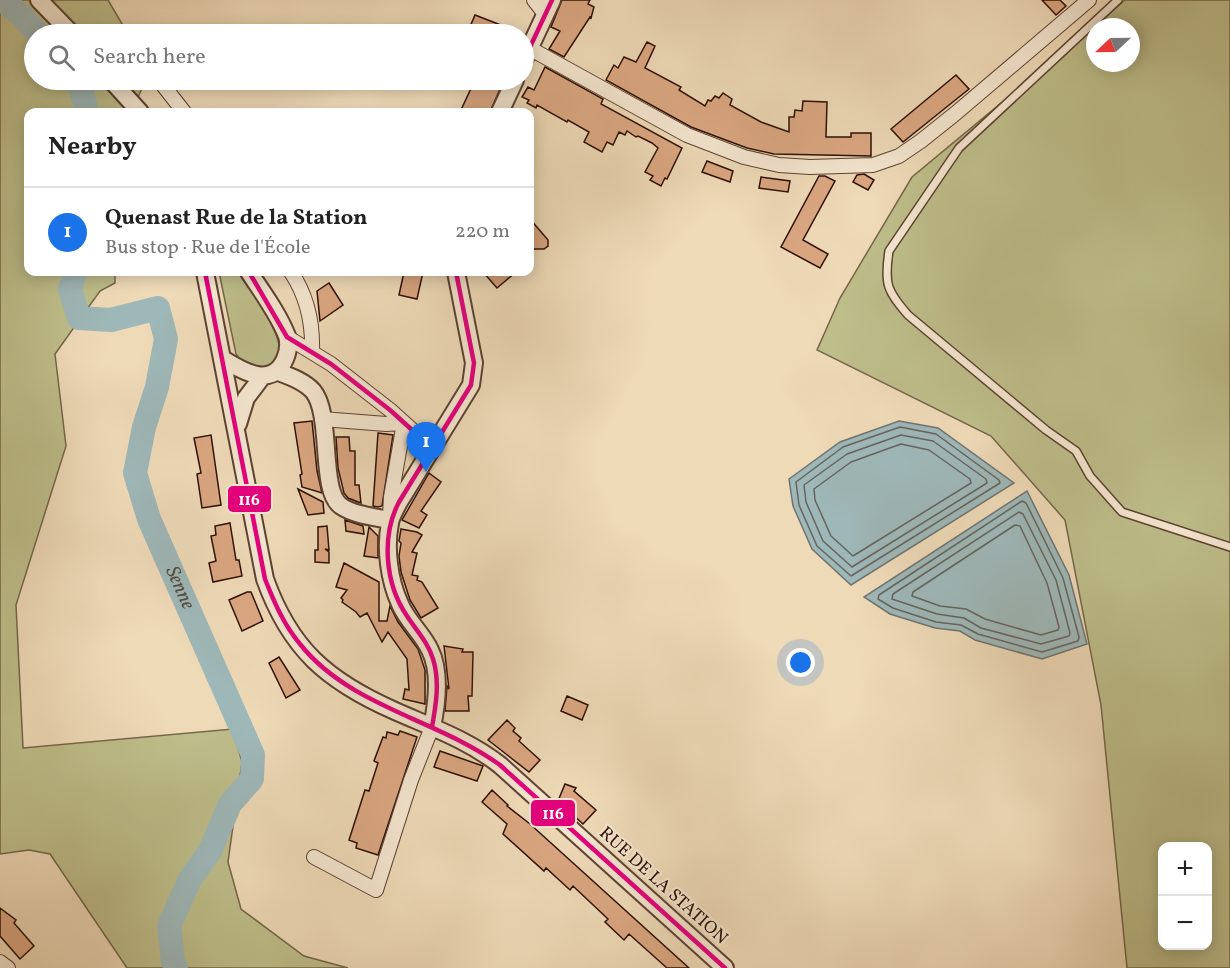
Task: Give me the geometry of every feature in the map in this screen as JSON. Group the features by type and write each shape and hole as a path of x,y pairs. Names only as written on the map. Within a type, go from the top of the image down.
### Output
{"street":[{"path":"39,0 62,24"},
{"path":"534,0 548,7 534,37"},
{"path":"534,58 687,135 735,154 778,165 810,167 873,165 899,156 921,141 1089,0"},
{"path":"118,90 131,108"},
{"path":"120,90 136,108"},
{"path":"167,90 181,108"},
{"path":"502,108 510,90"},
{"name":"RUE DE LA STATION","path":"206,276 265,579 287,628 308,655 338,681 358,694 465,741 500,765 725,968"},
{"path":"237,431 240,413 246,398 283,363 287,354 287,337 251,276"},
{"path":"293,276 306,298 312,351"},
{"path":"390,520 471,385 474,363 457,276"},
{"path":"287,337 312,351 382,403 433,449"},
{"path":"223,359 242,371 269,374 301,382 312,390 319,402 331,488 337,502 343,508 390,520"},
{"path":"322,419 386,424 404,423"},
{"path":"314,858 376,890 411,780 432,727 437,684 434,663 431,651 400,604 394,587 388,549 391,497 404,423"},
{"path":"0,962 8,968"}],"lane":[{"path":"1118,0 959,148 888,251 885,272 891,296 908,315 1046,430 1076,451 1090,476 1122,512 1230,547"}],"green space":[{"path":"0,0 108,0 122,24 24,24 24,90 141,90 133,108 24,108 24,276 115,276 115,283 100,291 55,354 66,446 16,605 23,748 233,729 242,762 228,862 241,909 304,956 348,968 127,968 50,854 29,850 0,854"},
{"path":"1125,0 1230,0 1230,968 1127,968 1101,705 1065,520 991,436 817,350 840,298 912,177 1086,32 1086,72 1140,72 1140,18 1103,18"},
{"path":"220,276 241,276 266,315 278,340 277,358 271,364 257,370 245,365 236,354"}],"water":[{"path":"899,421 938,428 1014,483 851,585 812,549 793,506 789,479 840,442"},
{"path":"1027,491 1069,575 1087,644 1042,659 975,640 960,631 935,628 890,614 864,597"}],"building":[{"path":"562,0 590,0 588,4 594,7 591,18 564,57 549,49 560,31 551,27"},
{"path":"1042,0 1060,0 1066,6 1056,15"},
{"path":"475,15 498,24 471,24"},
{"path":"647,42 655,46 645,68 681,87 679,90 705,106 708,100 711,101 715,96 719,98 723,93 732,99 730,105 761,122 789,132 789,117 794,117 795,110 802,111 803,101 827,102 826,137 851,137 851,133 871,133 871,156 774,154 747,148 691,127 606,80 614,65 618,68 624,57 636,62"},
{"path":"545,67 603,99 601,104 682,148 667,179 665,178 661,186 650,180 653,176 645,172 658,148 652,143 627,131 625,135 619,132 613,145 607,142 602,152 584,142 589,132 537,105 536,108 527,103 529,100 522,97 526,90 534,90"},
{"path":"956,75 969,89 903,142 891,129"},
{"path":"470,90 500,90 492,108 462,108"},
{"path":"707,161 733,171 730,182 702,172"},
{"path":"864,174 874,180 868,190 853,182 857,175"},
{"path":"819,176 835,181 803,240 828,254 820,268 781,247"},
{"path":"761,177 790,181 788,192 759,188"},
{"path":"534,224 548,240 548,246 544,249 534,249"},
{"path":"403,276 422,276 417,299 399,295"},
{"path":"486,276 511,276 497,288"},
{"path":"329,283 343,305 320,321 317,291"},
{"path":"312,421 317,471 322,493 302,487 300,475 302,474 294,423"},
{"path":"378,433 393,435 382,506 378,507 373,506"},
{"path":"211,435 221,505 202,508 197,474 201,473 194,438"},
{"path":"336,437 349,437 350,451 355,451 355,485 359,485 361,503 348,498 344,493 338,468"},
{"path":"429,473 441,482 421,511 427,515 419,528 402,520"},
{"path":"298,489 323,502 324,513 308,515"},
{"path":"345,520 363,526 364,534 346,531"},
{"path":"230,523 236,560 239,560 242,576 213,582 209,563 216,561 211,536 216,535 215,526"},
{"path":"327,526 329,550 325,549 329,552 329,563 315,562 315,550 318,550 318,527"},
{"path":"369,527 378,536 378,558 364,556"},
{"path":"401,529 422,535 412,552 417,553 412,575 418,576 417,580 422,582 438,608 421,618 410,600 401,572 399,556 401,543 399,541"},
{"path":"344,563 379,582 379,621 387,621 390,606 398,622 418,649 425,670 425,704 403,699 405,689 409,690 407,659 388,632 382,642 367,613 360,617 342,602 341,598 347,590 336,587"},
{"path":"251,592 263,621 242,631 229,600"},
{"path":"444,646 463,649 462,652 473,652 472,696 468,696 469,711 445,711 447,686 449,689"},
{"path":"279,657 300,690 286,698 269,663"},
{"path":"567,696 588,705 582,720 561,711"},
{"path":"507,720 515,728 513,731 521,738 519,741 540,760 529,772 488,740"},
{"path":"400,731 417,737 378,855 356,848 357,843 349,840 365,790 369,791 378,763 374,761 383,737 386,738 387,732 398,735"},
{"path":"440,751 483,766 477,781 434,767"},
{"path":"565,784 576,788 574,791 596,810 583,824 558,801"},
{"path":"492,790 507,806 530,824 689,968 667,968 629,934 624,940 605,922 608,919 573,886 570,890 546,868 544,871 503,834 507,824 482,802"},
{"path":"0,908 16,920 14,923 34,946 20,959 0,936"}],"waterway":[{"name":"Senne","path":"3,0 29,24"},
{"name":"Senne","path":"81,90 86,108"},
{"name":"Senne","path":"74,276 70,290 79,318 111,320 158,308 166,339 157,387 144,427 135,473 149,519 253,755 252,779 230,804 210,851 190,879 169,926 173,961 176,968"}],"transit line":[{"name":"116","path":"534,39 552,0"},
{"name":"116","path":"206,276 265,579 294,637 320,665 343,683 475,749 500,765 725,968"},
{"name":"116","path":"251,276 287,337"},
{"name":"116","path":"432,727 437,693 435,667 428,647 407,616 394,589 390,575 388,545 393,515 399,502 471,385 474,363 457,276"},
{"name":"116","path":"287,337 331,364 390,410 433,449"}],"place":[{"name":"Quenast Rue de la Station","path":"426,472"}]}
